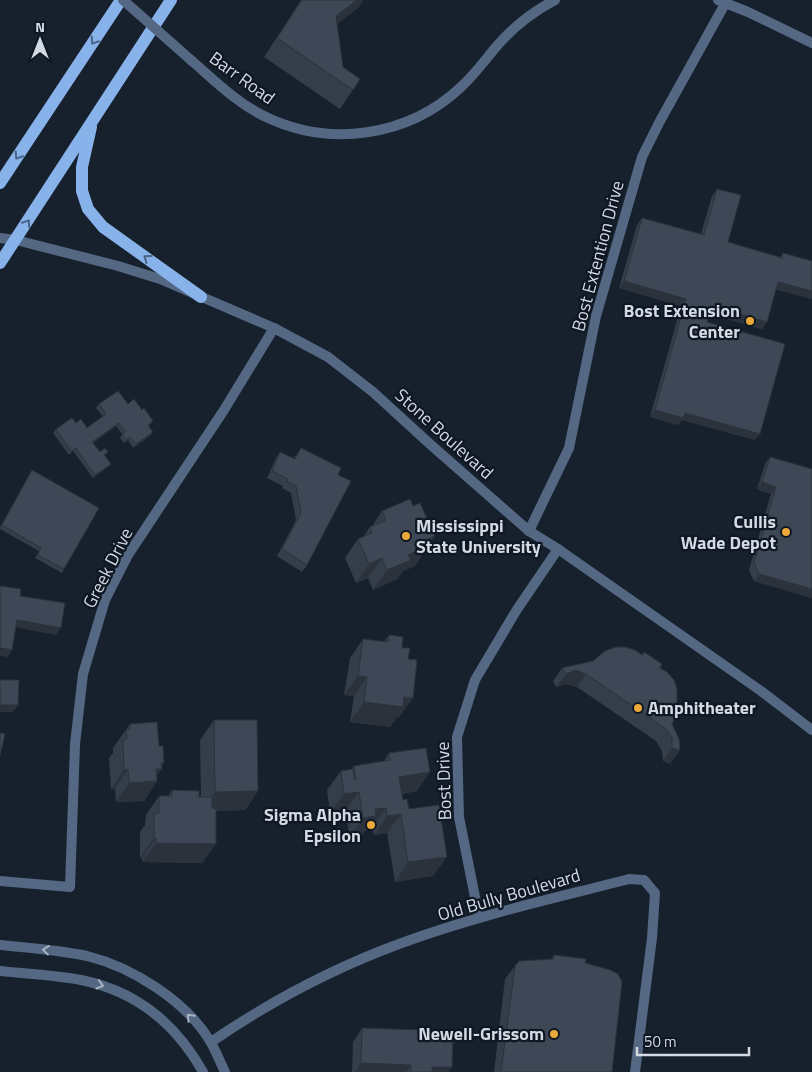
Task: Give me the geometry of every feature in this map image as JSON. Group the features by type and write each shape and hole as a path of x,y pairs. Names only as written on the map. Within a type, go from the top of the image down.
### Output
{"main road":[{"path":"0,183 122,0"},
{"path":"0,263 171,0"},
{"path":"92,120 82,167 82,191 88,209 103,227 201,297"}],"street":[{"name":"Barr Road","path":"122,0 218,83 265,117 285,125 315,133 332,135 369,133 400,125 441,104 469,80 517,24 555,0"},
{"path":"724,1 812,43"},
{"name":"Bost Extention Drive","path":"529,531 569,448 596,316 642,157 724,1"},
{"name":"Stone Boulevard","path":"0,238 16,240 118,266 160,279 274,328 328,357 373,392 431,446 529,531 558,549 761,691 812,730"},
{"name":"Greek Drive","path":"0,881 70,887 75,744 83,674 105,600 128,555 224,410 274,328"},
{"name":"Bost Drive","path":"480,917 459,817 457,737 475,680 516,610 558,549"},
{"name":"Old Bully Boulevard","path":"211,1042 319,978 400,943 480,917 629,879 644,880 655,893 655,916 635,1072"},
{"path":"0,945 86,956 110,963 134,975 172,1000 204,1032 211,1042 225,1072"},
{"path":"0,971 80,980 123,993 162,1019 194,1056 203,1072"}],"building":[{"path":"302,0 357,0 336,16 343,67 360,79 353,90 277,38"},
{"name":"Bost Extension Center","path":"717,189 741,195 728,242 782,258 783,253 812,261 812,291 778,282 767,322 712,306 707,322 785,344 760,434 685,413 683,418 655,410 686,299 624,281 642,218 704,235"},
{"path":"118,391 128,404 134,399 142,410 144,408 153,421 148,425 153,432 136,444 130,437 126,440 122,434 125,432 119,423 92,442 100,452 105,448 108,452 104,455 111,464 95,475 76,448 71,451 56,429 72,418 76,423 81,419 87,428 106,414 99,404"},
{"path":"301,448 341,468 338,475 351,481 307,565 282,549 301,513 296,486 287,482 288,479 272,471 280,452 295,459"},
{"name":"Cullis Wade Depot","path":"770,457 812,469 812,589 759,574 754,563 776,487 762,482"},
{"path":"32,470 99,508 64,569 38,555 41,548 2,525"},
{"path":"410,499 413,506 420,503 435,536 425,540 428,546 408,555 411,560 387,570 382,558 369,564 358,539 372,533 370,527 386,520 382,511"},
{"path":"0,586 21,589 20,596 65,603 61,628 17,620 12,650 0,648"},
{"path":"389,635 403,637 402,648 410,648 408,659 417,660 413,698 404,697 403,707 364,702 367,677 358,676 363,639 388,642"},
{"path":"616,647 635,650 642,655 644,652 662,664 660,668 667,672 674,680 677,689 677,713 672,724 679,739 680,750 672,748 672,737 665,728 586,674 575,670 566,674 562,668 593,661 605,651"},
{"path":"0,680 19,680 18,705 0,705"},
{"path":"214,720 257,720 258,791 215,792"},
{"path":"157,722 159,746 163,746 164,763 161,763 162,769 156,769 157,781 129,783 128,769 124,770 123,739 127,739 126,729 130,729 130,724"},
{"path":"0,733 5,734 0,756"},
{"path":"426,748 430,772 399,777 403,800 407,799 409,809 439,805 447,857 408,862 401,814 387,816 386,808 375,809 376,816 363,818 359,792 344,794 341,771 353,769 354,779 356,779 354,766 390,760 389,753"},
{"path":"172,790 199,791 199,797 212,797 212,808 216,809 216,844 156,843 156,838 154,838 154,813 159,813 159,796 172,796"},
{"name":"Newell-Grissom","path":"554,955 586,959 585,963 618,974 622,982 612,1072 501,1072 515,966 519,961 553,959"},
{"path":"362,1028 453,1031 452,1067 432,1067 432,1072 411,1072 411,1065 361,1063"}],"place":[{"name":"Bost Extension Center","path":"750,321"},
{"name":"Cullis Wade Depot","path":"786,532"},
{"name":"Mississippi State University","path":"406,536"},
{"name":"Amphitheater","path":"638,708"},
{"name":"Sigma Alpha Epsilon","path":"371,825"},
{"name":"Newell-Grissom","path":"554,1034"}]}
